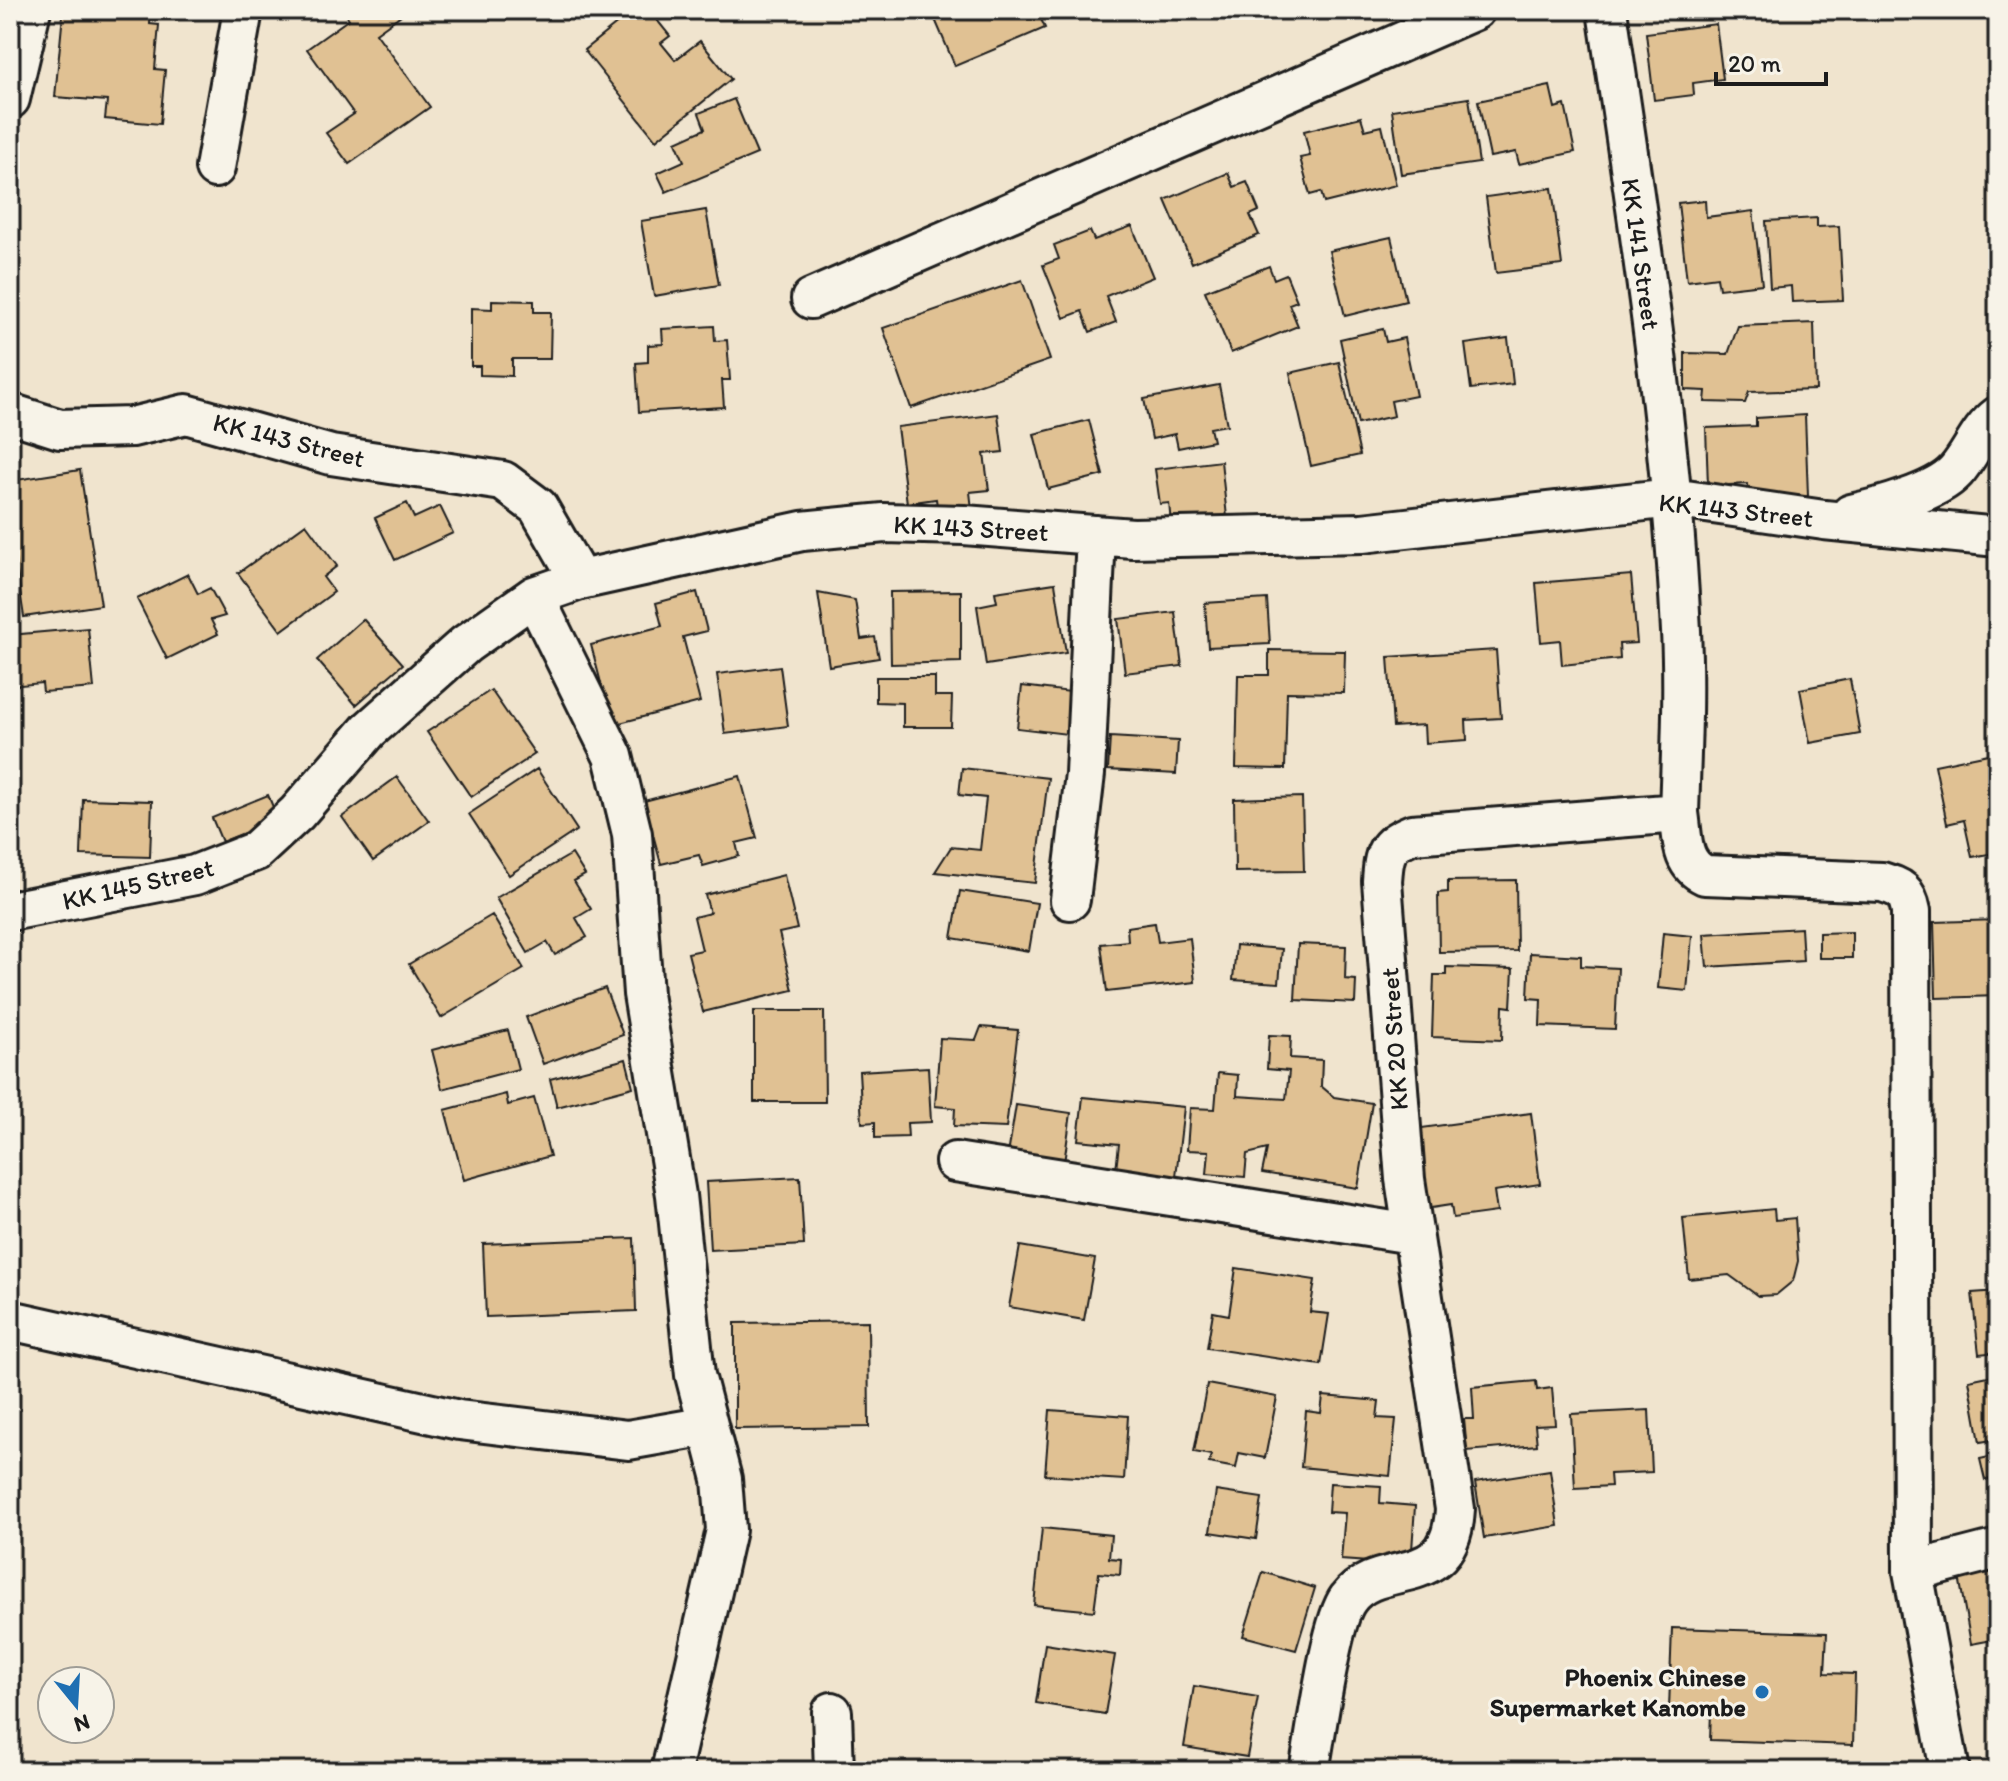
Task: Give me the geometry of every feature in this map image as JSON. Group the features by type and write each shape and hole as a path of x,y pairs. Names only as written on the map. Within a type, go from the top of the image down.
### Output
{"street":[{"path":"10,99 31,10"},
{"path":"215,168 243,10"},
{"path":"811,299 1430,19 1475,10"},
{"name":"KK 141 Street","path":"1607,10 1645,272 1672,498"},
{"name":"KK 143 Street","path":"10,413 60,429 132,427 186,414 331,455 503,481 538,507 580,580 802,531 884,523 1211,538 1362,533 1672,498 1824,520 1998,537"},
{"path":"1824,520 1895,504 1954,473 1984,427 1998,416"},
{"path":"1672,498 1681,632 1679,813 1686,861 1694,870 1705,875 1882,882 1902,888 1907,894 1911,911 1913,1571 1950,1771"},
{"path":"1070,900 1087,744 1096,535"},
{"name":"KK 145 Street","path":"10,911 195,875 256,851 297,813 369,730 466,644 534,596 580,580"},
{"path":"534,596 613,756 632,834 643,994 676,1195 695,1375 722,1479 726,1530 671,1771"},
{"name":"KK 20 Street","path":"1309,1771 1337,1624 1348,1598 1369,1583 1419,1569 1439,1554 1454,1533 1455,1509 1412,1234 1382,881 1383,857 1393,842 1412,834 1679,813"},
{"path":"955,1162 1412,1234"},
{"path":"10,1320 459,1420 628,1440 708,1426"},
{"path":"1913,1571 1998,1549"},
{"path":"832,1712 834,1771"}],"building":[{"path":"83,10 151,10 150,24 159,25 155,69 165,70 160,124 105,119 107,101 55,97 63,14 83,16"},
{"path":"343,10 408,10 376,33 430,107 349,164 326,133 354,114 307,49 349,19"},
{"path":"634,10 649,10 670,36 661,43 675,60 700,41 731,79 656,140 584,50"},
{"path":"931,10 1037,10 1045,28 955,66"},
{"path":"1716,24 1723,79 1693,83 1694,95 1654,100 1646,33"},
{"path":"1550,86 1555,108 1565,105 1575,152 1519,164 1516,152 1490,157 1478,101"},
{"path":"1469,98 1479,163 1401,174 1392,110"},
{"path":"734,99 757,154 666,192 657,173 684,161 676,142 705,129 699,113"},
{"path":"1361,117 1365,130 1382,126 1396,185 1324,203 1321,192 1310,195 1300,158 1310,156 1304,131"},
{"path":"1228,173 1234,187 1247,182 1259,211 1250,215 1259,235 1192,263 1165,200"},
{"path":"1552,188 1562,265 1496,273 1486,197"},
{"path":"1705,200 1706,217 1753,211 1762,284 1719,289 1717,277 1687,281 1678,203"},
{"path":"706,210 719,285 654,296 641,221"},
{"path":"1817,218 1817,227 1839,226 1843,300 1792,302 1791,286 1770,288 1766,221"},
{"path":"1132,226 1153,277 1106,296 1116,322 1090,332 1082,311 1064,318 1043,265 1059,259 1054,245 1090,231 1094,240"},
{"path":"1391,237 1406,301 1345,316 1329,251"},
{"path":"1269,266 1274,279 1286,274 1297,301 1289,304 1298,326 1231,353 1205,291"},
{"path":"1022,280 1050,360 911,408 883,328"},
{"path":"492,300 534,301 534,312 551,312 550,359 512,359 512,376 480,375 480,366 471,366 471,308 492,309"},
{"path":"1814,323 1816,390 1749,392 1745,403 1705,402 1706,391 1685,390 1685,353 1728,354 1738,326"},
{"path":"714,326 715,341 727,340 730,380 722,380 724,407 639,412 636,363 648,362 648,345 663,344 662,329"},
{"path":"1383,329 1386,342 1404,338 1416,396 1391,401 1394,416 1358,424 1340,339"},
{"path":"1508,338 1513,384 1471,389 1465,344"},
{"path":"1339,362 1360,455 1311,466 1290,373"},
{"path":"1219,385 1227,425 1210,428 1213,441 1178,448 1175,434 1152,439 1144,399"},
{"path":"998,414 1003,452 984,454 989,490 970,492 972,509 938,513 936,499 907,503 897,427"},
{"path":"1805,415 1808,496 1749,499 1748,484 1708,486 1706,428 1756,426 1756,418"},
{"path":"1089,420 1103,475 1048,489 1034,434"},
{"path":"1221,461 1227,517 1201,520 1172,533 1169,503 1160,504 1155,469"},
{"path":"80,470 101,605 24,617 10,526 10,481"},
{"path":"407,503 414,518 440,506 453,533 395,560 375,518"},
{"path":"306,524 337,566 323,577 334,592 281,631 238,573"},
{"path":"188,574 198,594 210,588 225,616 211,620 218,634 167,659 137,599"},
{"path":"1631,575 1637,643 1619,644 1620,659 1562,665 1560,640 1541,642 1536,583"},
{"path":"1055,583 1066,653 986,665 977,606 997,602 995,592"},
{"path":"961,591 961,662 891,664 890,592"},
{"path":"697,592 707,631 683,637 700,702 612,725 591,645 662,626 656,603"},
{"path":"818,593 855,600 861,639 875,637 879,658 829,666"},
{"path":"1267,599 1270,644 1208,647 1205,603"},
{"path":"1175,612 1182,666 1125,673 1118,619"},
{"path":"363,619 403,664 356,705 317,660"},
{"path":"88,628 94,688 43,692 42,683 10,686 10,635"},
{"path":"1269,650 1345,651 1344,693 1287,692 1285,769 1236,768 1238,675 1269,675"},
{"path":"1496,650 1501,718 1466,720 1467,740 1425,743 1424,725 1393,727 1388,657"},
{"path":"780,666 788,726 725,734 717,674"},
{"path":"876,677 935,677 935,696 952,696 951,727 903,727 903,703 876,702"},
{"path":"1850,679 1860,734 1810,743 1800,689"},
{"path":"1022,686 1079,693 1075,735 1017,728"},
{"path":"491,690 535,754 471,797 427,732"},
{"path":"1110,737 1178,741 1176,774 1108,770"},
{"path":"1998,752 1998,867 1995,853 1972,857 1964,820 1947,824 1935,765"},
{"path":"962,768 1048,778 1035,883 935,872 951,847 980,850 986,798 959,795"},
{"path":"537,769 577,830 509,875 469,814"},
{"path":"740,776 757,838 736,843 739,856 703,866 699,855 661,864 644,801"},
{"path":"397,777 429,821 373,861 342,817"},
{"path":"268,795 278,819 222,842 212,818"},
{"path":"1302,797 1304,871 1235,872 1234,799"},
{"path":"83,799 152,801 150,857 81,855"},
{"path":"572,854 585,875 574,881 591,909 576,918 587,937 555,955 547,942 528,953 496,898"},
{"path":"784,875 797,929 779,933 793,990 703,1012 688,953 702,950 694,917 710,913 705,895"},
{"path":"1516,880 1517,951 1439,952 1438,893 1448,892 1448,881"},
{"path":"960,891 1037,903 1029,951 952,938"},
{"path":"492,915 524,969 441,1018 409,964"},
{"path":"1998,920 1998,996 1936,998 1934,922"},
{"path":"1155,923 1158,942 1190,938 1195,982 1107,992 1101,944 1128,941 1127,927"},
{"path":"1801,928 1803,961 1707,967 1704,934"},
{"path":"1852,932 1852,958 1819,958 1819,933"},
{"path":"1663,933 1692,936 1687,991 1658,988"},
{"path":"1298,944 1346,946 1345,979 1356,980 1355,1003 1295,1000"},
{"path":"1236,945 1282,949 1279,983 1233,980"},
{"path":"1530,953 1581,956 1581,966 1618,968 1615,1029 1540,1026 1541,999 1528,998"},
{"path":"1446,967 1513,969 1511,1007 1503,1006 1502,1040 1432,1037 1434,975 1446,975"},
{"path":"605,988 623,1035 543,1064 526,1017"},
{"path":"754,1011 824,1011 825,1102 754,1102"},
{"path":"981,1027 1018,1030 1006,1128 954,1126 955,1108 935,1106 940,1038 976,1040"},
{"path":"508,1030 518,1069 442,1089 432,1050"},
{"path":"1269,1035 1291,1036 1290,1058 1322,1060 1321,1086 1334,1097 1372,1103 1358,1188 1262,1173 1267,1149 1247,1154 1245,1177 1207,1174 1209,1151 1187,1150 1190,1108 1215,1109 1218,1073 1238,1075 1237,1096 1286,1099 1289,1071 1267,1069"},
{"path":"626,1059 633,1087 557,1107 550,1079"},
{"path":"928,1067 931,1122 907,1123 908,1137 875,1138 875,1122 862,1123 859,1071"},
{"path":"506,1094 508,1105 534,1098 550,1156 464,1180 445,1110"},
{"path":"1083,1097 1184,1107 1175,1185 1115,1178 1119,1144 1078,1140"},
{"path":"1016,1105 1071,1113 1063,1170 1007,1161"},
{"path":"1531,1113 1540,1184 1494,1191 1497,1212 1453,1218 1451,1205 1418,1210 1407,1130"},
{"path":"800,1177 804,1245 710,1250 706,1182"},
{"path":"1774,1209 1775,1220 1795,1218 1798,1261 1793,1281 1776,1295 1758,1296 1729,1275 1689,1279 1683,1218"},
{"path":"634,1238 636,1311 486,1317 483,1244"},
{"path":"1020,1246 1095,1259 1084,1320 1009,1307"},
{"path":"1236,1268 1315,1280 1310,1312 1329,1314 1321,1365 1207,1348 1213,1312 1229,1315"},
{"path":"1998,1291 1998,1352 1979,1354 1972,1293"},
{"path":"868,1321 869,1427 735,1429 735,1323"},
{"path":"1998,1374 1998,1439 1980,1442 1969,1380"},
{"path":"1536,1381 1537,1390 1552,1388 1555,1424 1535,1425 1537,1445 1467,1451 1464,1419 1474,1419 1472,1387"},
{"path":"1207,1384 1277,1397 1265,1458 1239,1453 1236,1468 1209,1463 1211,1455 1194,1452"},
{"path":"1323,1396 1379,1401 1377,1418 1396,1419 1390,1476 1301,1467 1306,1411 1321,1413"},
{"path":"1050,1410 1128,1416 1124,1480 1045,1475"},
{"path":"1649,1410 1652,1472 1610,1474 1611,1486 1575,1488 1571,1414"},
{"path":"1998,1455 1998,1509 1990,1479 1985,1480 1980,1459"},
{"path":"1550,1470 1558,1526 1484,1538 1475,1482"},
{"path":"1330,1483 1381,1486 1380,1503 1415,1506 1411,1565 1341,1560 1345,1513 1328,1512"},
{"path":"1216,1491 1262,1498 1256,1539 1210,1532"},
{"path":"1042,1528 1111,1535 1109,1558 1121,1559 1120,1575 1099,1573 1094,1611 1034,1605"},
{"path":"1998,1569 1998,1639 1971,1644 1959,1576"},
{"path":"1263,1572 1315,1588 1296,1650 1243,1636"},
{"name":"Phoenix Chinese Supermarket Kanombe","path":"1672,1628 1827,1633 1825,1673 1855,1674 1853,1745 1710,1740 1711,1711 1669,1709"},
{"path":"1045,1644 1115,1655 1105,1714 1036,1703"},
{"path":"1194,1686 1258,1697 1247,1757 1184,1747"}],"place":[{"name":"Phoenix Chinese Supermarket Kanombe","path":"1762,1692"}]}
